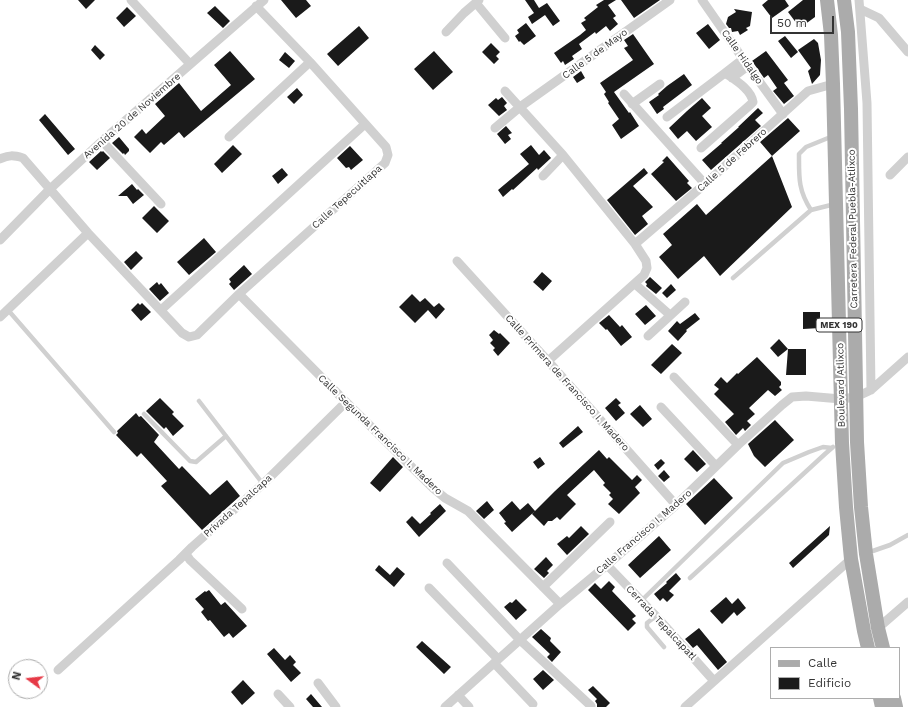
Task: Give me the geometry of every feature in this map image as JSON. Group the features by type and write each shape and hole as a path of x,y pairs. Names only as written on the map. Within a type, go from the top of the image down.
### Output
{"main road":[{"name":"Boulevard Atlixco","path":"827,0 831,35 835,135 841,398 837,446 846,507 851,558 868,647"},
{"name":"Carretera Federal Puebla-Atlixco","path":"844,0 849,57 857,442 860,493 866,554 878,628 883,647"},
{"path":"836,179 852,178"}],"street":[{"path":"130,0 190,64"},
{"name":"Avenida 20 de Noviembre","path":"0,240 102,141 264,0"},
{"name":"Calle 5 de Mayo","path":"495,128 520,107 670,0"},
{"name":"Calle Hidalgo","path":"702,0 783,114"},
{"path":"446,32 478,1 505,38"},
{"path":"860,5 867,104 871,390"},
{"path":"860,5 879,18 908,52"},
{"name":"Calle Tepecuitlapa","path":"161,310 182,332 189,337 197,335 239,294 385,163 388,155 386,147 310,62 256,6"},
{"path":"849,57 863,51"},
{"path":"229,137 310,62"},
{"path":"667,117 729,76 745,62"},
{"path":"701,148 753,102 752,96 729,76"},
{"path":"632,104 660,84"},
{"name":"Calle 5 de Febrero","path":"635,244 705,184 808,91 833,84"},
{"path":"505,91 563,155 635,244 646,261 647,268 644,275 548,361"},
{"path":"624,94 705,184"},
{"path":"0,159 15,155 22,158 88,233 161,310 365,124"},
{"path":"102,141 161,204"},
{"path":"543,176 563,155"},
{"path":"890,175 908,157"},
{"path":"0,317 88,233"},
{"name":"Calle Primera de Francisco I. Madero","path":"456,261 548,361 676,505"},
{"path":"635,284 670,315"},
{"name":"Calle Segunda Francisco I. Madero","path":"239,294 433,488 445,498 468,511 560,604"},
{"path":"648,336 685,302"},
{"path":"856,397 871,390 908,357"},
{"path":"674,377 738,445"},
{"name":"Calle Francisco I. Madero","path":"445,707 560,604 607,566 676,505 738,445 792,397 856,397"},
{"name":"Privada Tepalcapa","path":"58,670 263,484 346,402"},
{"path":"661,407 716,466"},
{"path":"543,587 610,522"},
{"path":"186,554 190,560 242,609"},
{"path":"685,707 851,558"},
{"path":"447,563 520,640 591,706"},
{"name":"Cerrada Tepalcapatl","path":"607,566 656,616 714,681"},
{"path":"429,588 533,704"},
{"path":"878,628 908,602"},
{"path":"318,684 336,707"},
{"path":"278,694 290,707"},
{"path":"458,695 469,707"}],"lane":[{"path":"811,210 804,200 800,184 799,154 806,146 835,135"},
{"path":"733,278 811,210 836,203"},
{"path":"8,310 114,432"},
{"path":"199,401 263,484"},
{"path":"144,414 190,461 196,462 226,436"},
{"path":"690,578 837,446"},
{"path":"641,601 783,463 823,447 837,446"},
{"path":"866,554 890,545 908,535"},
{"path":"656,616 647,623 647,627 664,647"}],"building":[{"path":"78,0 95,0 86,9"},
{"path":"281,0 306,0 311,6 296,18"},
{"path":"525,0 534,0 539,8 547,3 560,21 553,26 545,15 532,24 528,17 534,13"},
{"path":"604,0 616,0 608,5 616,16 613,18 618,24 610,31 606,26 596,34 595,32 579,44 582,49 572,56 574,59 565,65 563,61 561,63 554,53 586,30 581,23 586,20 584,18 598,7 596,5"},
{"path":"621,0 660,0 634,18"},
{"path":"768,0 785,0 789,6 772,18 762,5"},
{"path":"803,0 815,0 815,17 800,28 788,12"},
{"path":"215,6 230,21 223,28 207,13"},
{"path":"127,7 136,16 124,27 116,18"},
{"path":"734,9 752,12 750,26 746,28 748,30 740,35 738,31 732,32 731,28 729,28 726,24 728,17 736,12"},
{"path":"526,23 536,36 524,45 520,41 519,42 515,36 519,33 517,30"},
{"path":"708,24 720,40 709,49 696,33"},
{"path":"359,26 369,38 338,66 327,54"},
{"path":"633,34 654,64 614,92 639,126 621,139 612,125 619,119 608,103 609,102 604,94 606,92 600,83 633,60 624,48 628,46 624,40"},
{"path":"785,36 798,52 791,58 778,41"},
{"path":"814,39 818,43 821,60 820,75 812,84 808,71 811,68 798,50"},
{"path":"491,43 500,52 496,56 499,59 494,64 482,52"},
{"path":"95,45 105,55 100,60 91,50"},
{"path":"230,51 255,79 184,138 179,132 164,145 161,142 150,153 134,137 142,129 146,134 165,116 155,104 179,83 201,111 231,85 214,65"},
{"path":"434,51 453,72 433,90 414,69"},
{"path":"766,51 788,80 784,83 794,96 784,104 773,91 777,88 768,75 764,78 752,61"},
{"path":"285,52 295,61 289,68 279,60"},
{"path":"581,71 585,78 577,83 573,77"},
{"path":"684,74 692,85 663,107 664,109 657,114 649,102 659,95 658,94 667,86"},
{"path":"297,88 303,95 294,104 287,97"},
{"path":"502,97 507,103 504,106 507,110 499,116 488,105 496,98 498,100"},
{"path":"702,98 711,108 702,116 712,127 696,141 687,131 678,139 669,128"},
{"path":"758,108 763,113 755,120 761,126 711,170 702,160"},
{"path":"45,114 75,149 68,155 39,120"},
{"path":"788,118 800,131 772,156 760,142"},
{"path":"506,126 512,133 508,135 511,139 505,144 497,134"},
{"path":"119,137 129,149 125,155 112,143"},
{"path":"233,145 242,154 222,173 214,164"},
{"path":"531,145 539,155 544,150 551,158 503,197 498,190 529,164 520,154"},
{"path":"350,146 363,160 351,170 349,167 346,168 337,158"},
{"path":"101,151 103,151 110,158 97,170 89,162"},
{"path":"667,156 689,181 687,183 692,188 676,201 651,174 664,162 662,161"},
{"path":"772,156 792,207 720,276 704,256 678,279 659,257 672,245 663,234 697,204 706,215"},
{"path":"282,168 288,175 278,184 272,176"},
{"path":"644,168 648,173 633,186 653,207 642,216 648,224 635,235 607,200"},
{"path":"132,184 144,195 133,204 127,196 118,196"},
{"path":"154,206 169,221 157,233 142,218"},
{"path":"204,238 216,252 189,275 177,262"},
{"path":"136,251 143,258 131,270 124,262"},
{"path":"244,265 252,274 234,290 229,284 231,282 229,279"},
{"path":"542,272 552,281 543,291 533,282"},
{"path":"650,277 662,288 656,294 646,286 647,284 645,282"},
{"path":"157,282 159,285 161,283 169,293 160,301 149,289"},
{"path":"671,284 676,290 667,298 662,293"},
{"path":"412,294 420,302 425,298 434,307 439,303 445,309 436,319 428,310 415,323 399,307"},
{"path":"138,303 140,305 142,303 151,312 141,321 131,310"},
{"path":"646,305 656,316 645,325 635,314"},
{"path":"803,312 820,312 820,328 803,329"},
{"path":"695,313 700,319 686,330 687,331 678,341 668,331 677,321 680,324"},
{"path":"609,315 620,327 622,325 632,337 621,346 607,329 606,330 599,323"},
{"path":"494,330 499,334 500,333 510,343 498,356 493,350 495,348 490,343 493,340 489,335"},
{"path":"779,339 788,349 778,357 770,348"},
{"path":"672,344 682,353 661,374 651,365"},
{"path":"788,349 806,349 806,375 786,375"},
{"path":"757,357 781,382 779,387 782,390 775,396 768,390 749,408 755,414 747,421 751,425 745,431 743,428 736,435 725,422 734,414 714,394 719,389 714,385 721,377 727,383"},
{"path":"160,398 174,412 172,414 184,426 173,436 166,427 164,429 146,411"},
{"path":"616,398 621,403 618,405 625,413 616,421 605,408"},
{"path":"640,405 652,419 643,427 630,414"},
{"path":"136,413 139,417 141,416 159,435 154,442 179,469 182,466 210,495 227,480 240,496 202,530 161,486 167,481 141,453 137,457 116,435 118,433 117,431"},
{"path":"775,420 794,440 765,467 754,456 748,444"},
{"path":"578,426 583,432 563,448 559,443"},
{"path":"599,450 607,459 609,457 632,480 637,475 642,480 635,487 640,493 619,514 608,504 613,499 609,495 611,493 603,485 605,483 594,470 567,495 576,504 560,520 557,517 552,521 548,521 544,526 532,514"},
{"path":"693,450 706,464 697,472 684,459"},
{"path":"393,457 403,467 380,492 370,483"},
{"path":"540,457 545,464 538,469 533,462"},
{"path":"661,459 665,463 658,470 654,465"},
{"path":"664,470 670,477 664,482 658,476"},
{"path":"714,478 733,498 705,525 686,504"},
{"path":"487,501 494,510 484,519 476,511"},
{"path":"512,501 520,510 528,503 535,511 512,532 504,523 506,522 499,513"},
{"path":"440,504 446,511 419,537 406,522 412,516 420,524"},
{"path":"581,526 589,534 567,555 557,544 567,536 569,538"},
{"path":"830,526 829,535 793,568 789,563"},
{"path":"659,536 671,550 640,578 628,565"},
{"path":"546,557 553,565 547,571 549,573 544,578 534,569"},
{"path":"379,565 390,575 397,567 405,574 394,587 375,570"},
{"path":"676,573 681,579 669,591 674,595 667,602 663,598 660,601 654,594"},
{"path":"609,581 615,587 612,591 636,616 632,619 636,623 628,631 588,590 595,583 601,589"},
{"path":"209,590 221,605 225,602 247,626 233,638 229,633 224,637 210,620 208,621 201,612 204,609 195,599 205,591 206,592"},
{"path":"726,597 732,604 738,598 746,608 737,616 734,612 722,624 710,611"},
{"path":"516,599 527,610 516,620 504,607"},
{"path":"699,628 727,662 718,670 697,645 693,648 685,639"},
{"path":"541,629 551,638 550,641 561,652 552,662 547,657 550,654 532,637"},
{"path":"422,641 451,667 444,674 416,647"},
{"path":"274,648 285,660 290,655 296,662 293,665 301,673 291,682 267,654"},
{"path":"543,670 554,680 543,690 533,679"},
{"path":"243,680 255,693 242,705 231,692"},
{"path":"593,686 610,703 606,707 597,707 595,701 597,699 588,690"},
{"path":"311,694 322,707 313,707 306,699"}]}
